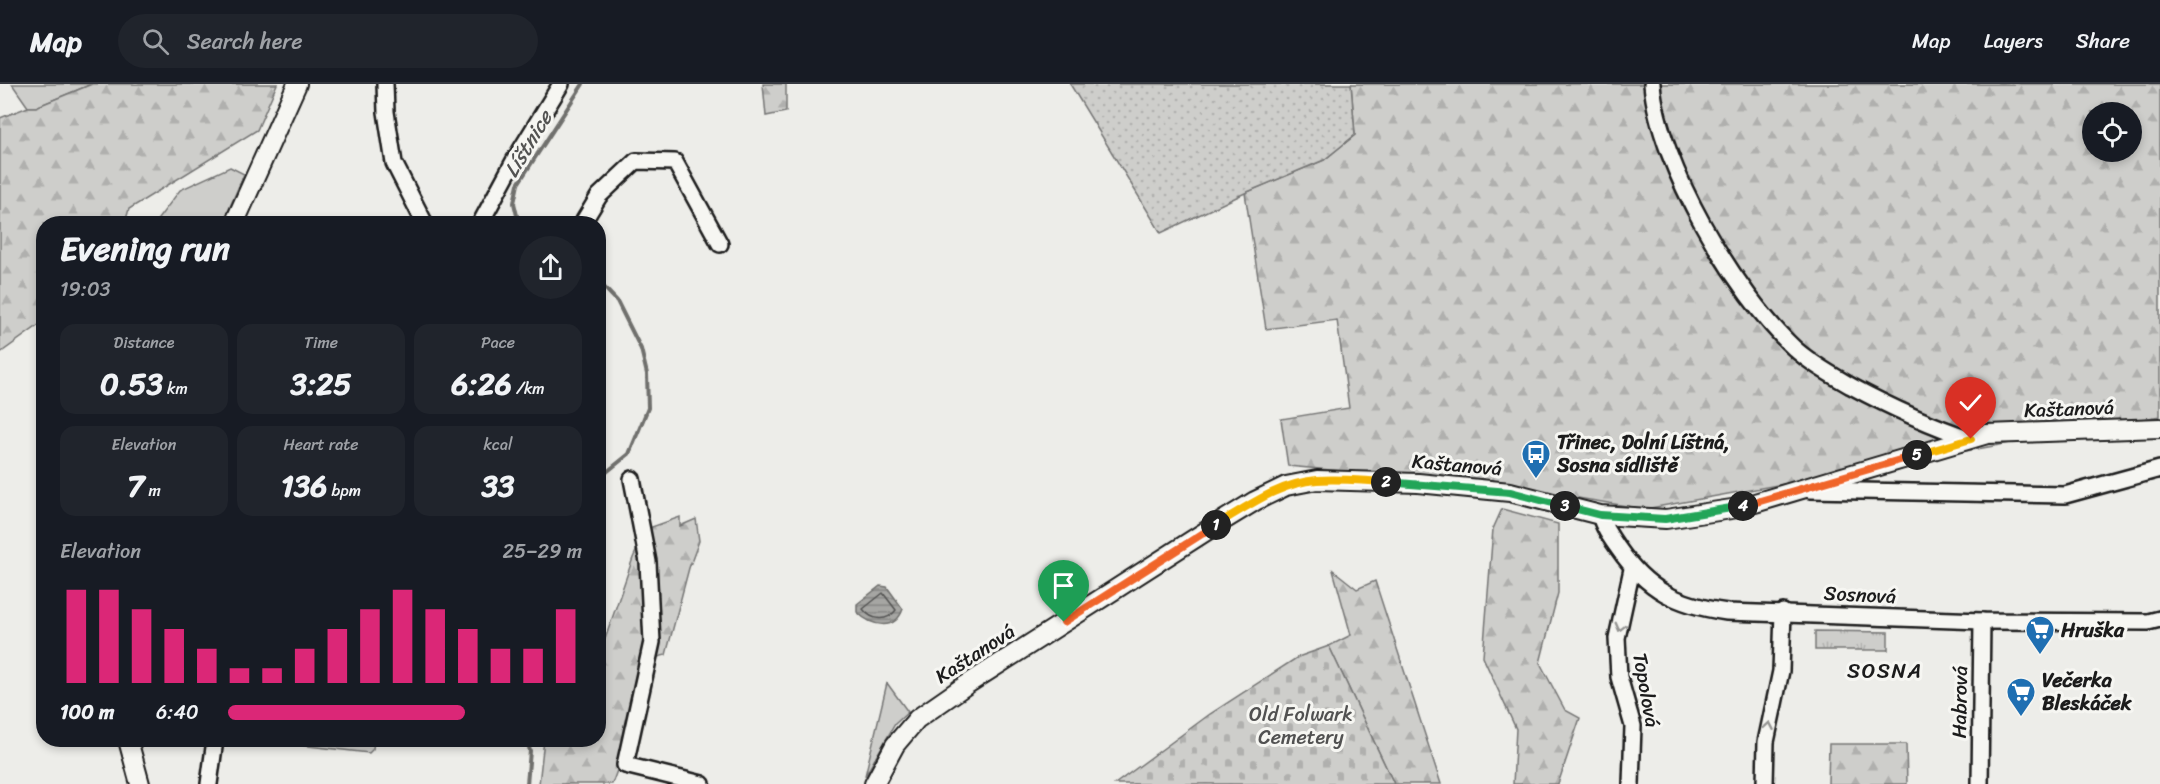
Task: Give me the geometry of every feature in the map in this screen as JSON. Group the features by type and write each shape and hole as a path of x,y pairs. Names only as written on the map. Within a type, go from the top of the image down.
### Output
{"street":[{"path":"238,216 297,84"},
{"path":"385,84 386,112 394,163 422,216"},
{"path":"484,216 514,160 561,84"},
{"path":"1652,84 1663,133 1679,178 1713,240 1751,301 1795,349 1831,374 1876,400 1922,421 1971,439"},
{"path":"587,216 599,196 636,161 675,162 720,244"},
{"name":"Kaštanová","path":"874,784 895,745 917,720 966,685 1202,534 1255,501 1286,486 1317,480 1418,483 1510,492 1600,515 1665,519 1738,508 1988,435 2160,428"},
{"path":"1801,489 2065,495 2160,469"},
{"path":"632,479 648,562 652,642 625,765 702,784"},
{"name":"Sosnová","path":"1600,515 1608,533 1632,569 1670,597 1697,608 1726,612 1783,612 1982,621 2148,622 2160,619"},
{"name":"Topolová","path":"1630,784 1633,726 1619,677 1617,638 1632,569"},
{"path":"1765,784 1766,742 1781,671 1783,612"},
{"name":"Habrová","path":"1980,784 1982,621"},
{"path":"130,747 140,784"},
{"path":"209,784 214,747"}],"green space":[{"path":"12,84 92,84 36,107 28,107"},
{"path":"92,84 277,84 257,130 129,209 127,216 36,216 36,327 0,353 0,118 28,107 36,107"},
{"path":"763,84 786,84 786,112 766,116"},
{"path":"1070,84 1351,84 1355,135 1324,160 1245,193 1161,233"},
{"path":"1351,84 2160,84 2160,416 1645,509 1511,487 1288,466 1281,419 1349,408 1337,320 1266,329 1245,193 1324,160 1355,135"},
{"path":"230,167 244,174 226,216 160,216 180,190"},
{"path":"1502,509 1558,524 1558,593 1540,663 1565,710 1580,718 1558,784 1513,784 1516,729 1483,657 1493,529"},
{"path":"680,517 680,526 696,519 699,541 689,568 666,655 646,660 612,784 539,784 543,747 606,747 606,636 633,558 646,529"},
{"path":"1333,570 1357,589 1375,581 1441,784 1394,784 1329,646 1351,635"},
{"path":"1815,631 1888,632 1888,650 1815,650"},
{"name":"Old Folwark Cemetery","path":"1329,646 1394,784 1115,784 1210,714 1298,657"},
{"path":"887,683 908,712 895,724 865,776"},
{"path":"1829,744 1906,744 1907,784 1828,784"},
{"path":"317,747 373,747 369,753"}],"water":[{"path":"880,586 887,587 903,609 899,616 889,624 869,621 857,612 857,604"}],"waterway":[{"name":"Líštnice","path":"517,216 514,203 518,184 583,84"},
{"name":"Líštnice","path":"606,289 617,301 641,349 647,374 648,408 629,454 606,473"},
{"name":"Líštnice","path":"527,784 529,747"}],"place":[{"name":"Třinec, Dolní Líštná, Sosna sídliště","path":"1536,480"},
{"name":"Hruška","path":"2040,656"},
{"name":"Večerka Bleskáček","path":"2021,718"}],"district":[{"name":"SOSNA","path":"1885,671"}],"route":[{"path":"1064,622 1255,501 1286,486 1301,482 1338,480 1418,483 1510,492 1600,515 1665,519 1738,508 1971,439"}]}
